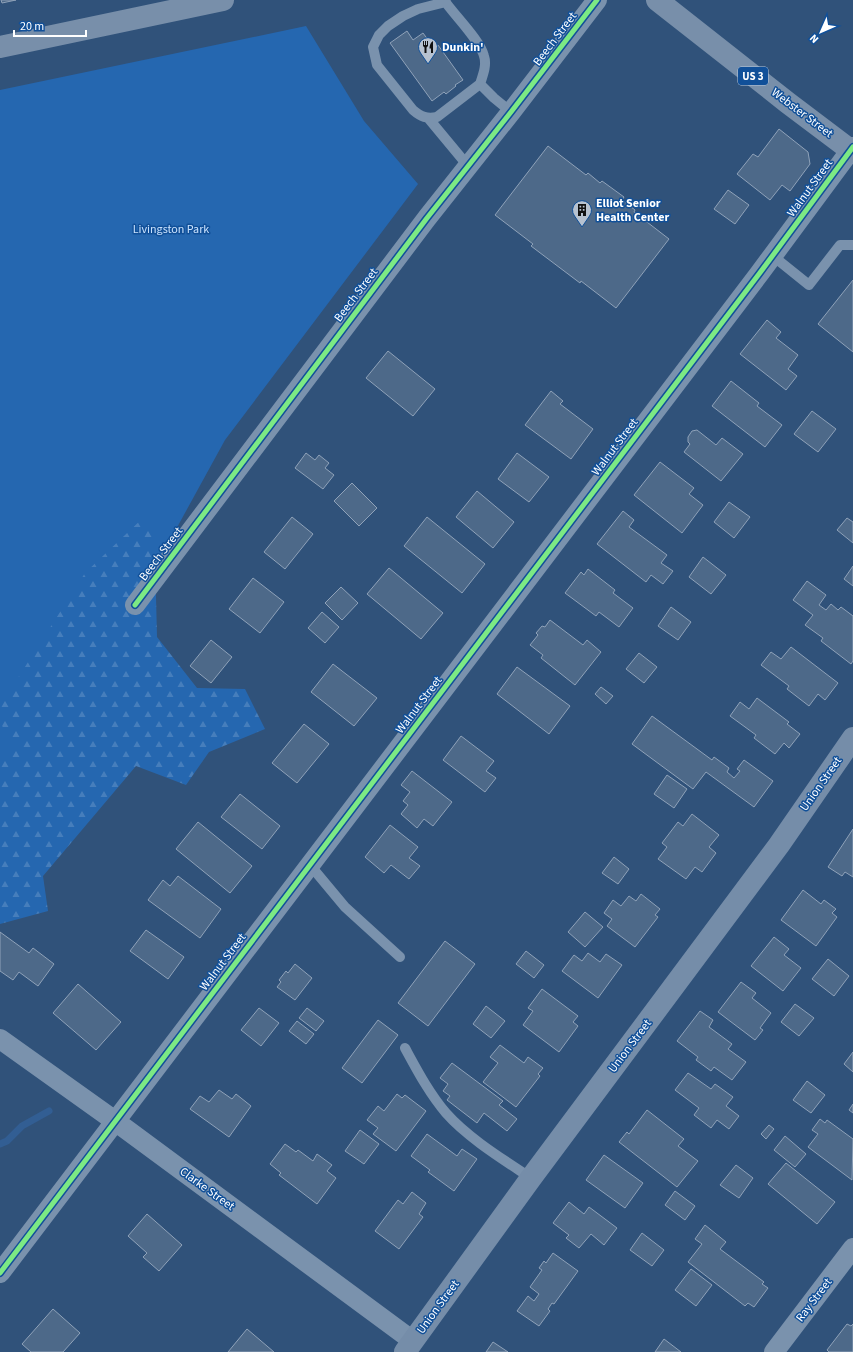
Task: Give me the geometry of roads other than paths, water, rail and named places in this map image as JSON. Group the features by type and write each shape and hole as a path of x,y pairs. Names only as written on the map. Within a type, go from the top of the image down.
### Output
{"main road":[{"path":"0,46 159,10 223,0"},
{"name":"Webster Street","path":"656,0 852,150"}],"street":[{"name":"Beech Street","path":"135,604 468,166 597,0"},
{"name":"Walnut Street","path":"0,1273 852,150"},
{"name":"Union Street","path":"409,1346 531,1178 779,845 853,738"},
{"name":"Clarke Street","path":"0,1039 115,1121 409,1346"},
{"name":"Ray Street","path":"774,1352 853,1248"}],"lane":[{"path":"429,119 437,117 480,84 485,66 484,56 478,44 445,1 418,9 403,16 388,26 379,36 373,47 377,65 405,102 420,116 429,119 468,166"},
{"path":"480,84 511,112"},
{"path":"773,256 809,285 840,245 853,246"},
{"path":"310,865 344,908 400,957"},
{"path":"405,1048 425,1084 446,1113 468,1133 531,1178"}],"waterway":[{"path":"0,1144 7,1141 22,1126 49,1111"}],"place":[{"name":"Dunkin'","path":"428,64"},
{"name":"Elliot Senior Health Center","path":"582,227"}],"park label":[{"name":"Livingston Park","path":"171,229"}]}
